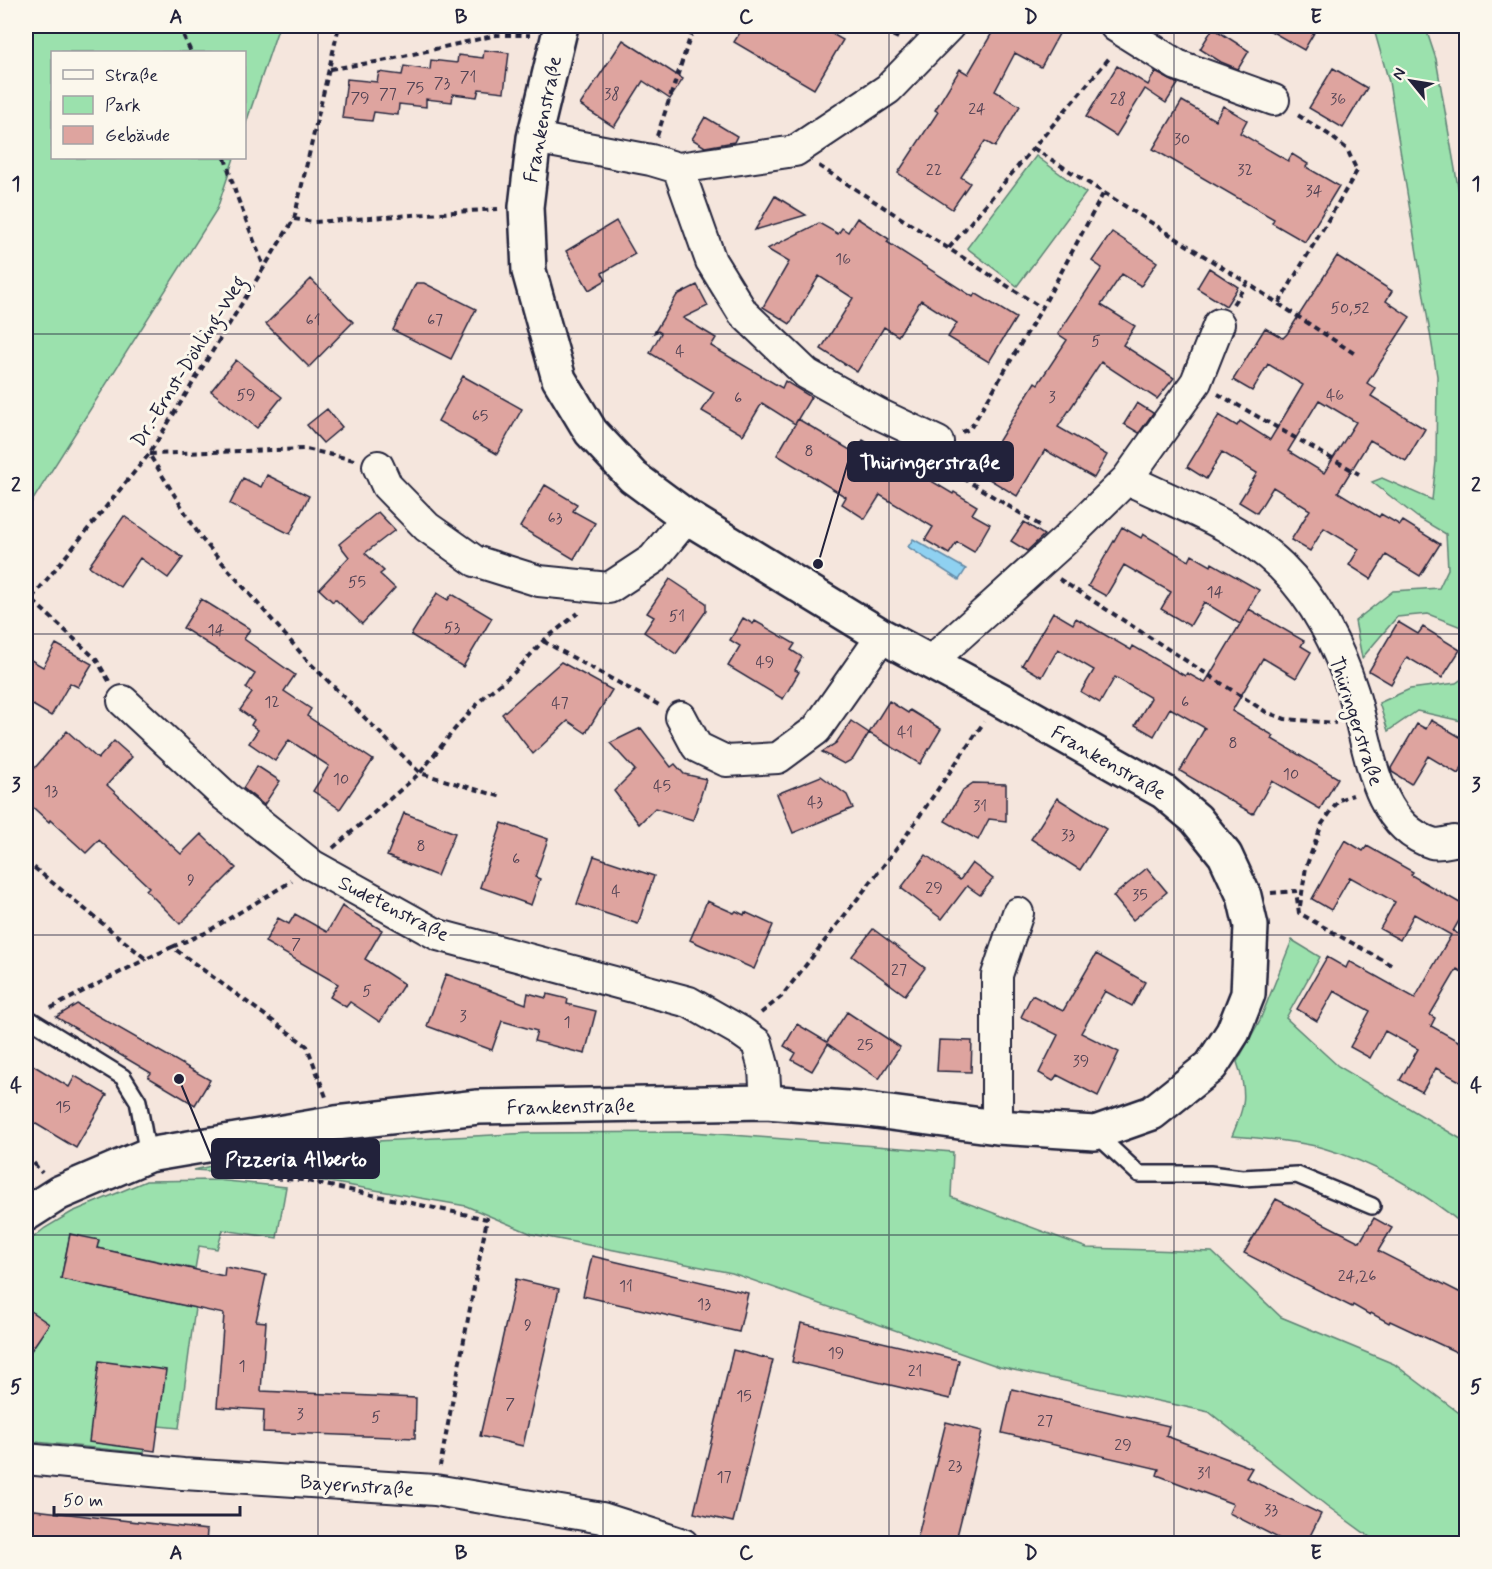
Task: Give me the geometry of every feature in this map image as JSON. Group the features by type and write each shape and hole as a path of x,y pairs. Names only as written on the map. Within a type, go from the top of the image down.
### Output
{"street":[{"path":"534,138 651,160 678,168 795,151 888,89 949,26"},
{"name":"Frankenstraße","path":"26,1214 59,1193 148,1155 336,1123 478,1107 765,1102 860,1109 997,1127 1095,1132 1152,1113 1211,1066 1233,1032 1248,994 1251,926 1244,896 1225,855 1196,819 1164,792 882,636 687,517 633,477 591,432 559,379 529,271 526,207 534,138 559,30"},
{"path":"1122,30 1177,65 1274,100"},
{"path":"678,168 711,261 743,313 807,374 879,414 938,442"},
{"path":"930,662 1064,541 1127,478 1196,382 1219,324"},
{"path":"378,466 387,486 427,526 475,561 539,581 609,588 653,559 687,517"},
{"name":"Thüringerstraße","path":"1127,478 1244,536 1282,567 1320,614 1353,692 1381,795 1404,828 1433,844 1454,841"},
{"path":"681,717 697,747 726,761 778,758 816,730 882,636"},
{"name":"Sudetenstraße","path":"123,701 225,796 312,865 438,935 688,1002 740,1030 757,1043 764,1069 765,1102"},
{"path":"997,1127 997,975 1018,913"},
{"name":"Bayernstraße","path":"26,1459 183,1474 435,1490 602,1518 683,1544"}],"lane":[{"path":"27,1018 123,1077 138,1101 148,1155"},
{"path":"1095,1132 1139,1174 1210,1174 1242,1178 1297,1175 1372,1206"}],"path":[{"path":"179,26 191,51"},
{"name":"Dr.-Ernst-Döhling-Weg","path":"26,608 31,598 149,454 294,219 339,26"},
{"path":"657,135 694,26"},
{"path":"330,69 382,61 497,36 559,30"},
{"path":"949,249 1033,148 1122,30"},
{"path":"1274,100 1328,134 1347,149 1357,171 1279,303"},
{"path":"1033,148 1279,303 1355,354"},
{"path":"795,151 1042,308"},
{"path":"225,159 264,268"},
{"path":"1064,541 945,466 938,442 970,429 1042,308 1104,192"},
{"path":"294,219 314,222 526,207"},
{"path":"1219,324 1247,283"},
{"path":"1196,382 1359,474"},
{"path":"378,466 306,449 149,454 201,538 306,659 420,773 502,797"},
{"path":"1038,565 1266,712 1285,719 1327,723"},
{"path":"27,1018 146,959 205,933 285,887 420,773 479,703 516,671 543,641 609,588"},
{"path":"31,598 96,659"},
{"path":"543,641 681,717"},
{"path":"781,997 901,843 999,699"},
{"path":"1299,913 1306,867 1322,824 1339,800 1378,786"},
{"path":"26,861 146,959"},
{"path":"1296,891 1299,913"},
{"path":"1299,913 1391,964"},
{"path":"172,947 307,1046 336,1123"},
{"path":"202,1174 302,1180 487,1219 435,1490"}],"green space":[{"path":"26,26 279,26 246,123 246,51 51,51 51,159 234,159 217,209 26,511"},
{"path":"1373,26 1425,26 1436,59 1466,233 1466,629 1428,614 1397,617 1362,658 1355,621 1393,591 1439,588 1448,569 1446,534 1417,517 1372,482 1382,478 1432,500 1436,462 1437,376 1389,82"},
{"path":"1036,156 1086,193 1017,286 967,248"},
{"path":"1466,676 1466,722 1417,711 1388,731 1379,703 1410,689 1456,683"},
{"path":"1292,940 1320,957 1286,1018 1338,1066 1466,1142 1466,1227 1434,1202 1399,1180 1342,1154 1302,1143 1232,1136 1244,1100 1243,1083 1237,1062 1260,1020"},
{"path":"693,1132 953,1152 951,1197 1087,1248 1212,1252 1281,1317 1394,1364 1466,1418 1466,1543 1378,1543 1327,1506 1209,1412 1000,1367 732,1273 532,1234 466,1206 301,1177 194,1170 300,1145 532,1133"},
{"path":"217,1180 286,1187 277,1238 223,1230 217,1249 199,1246 195,1269 97,1248 70,1234 61,1279 195,1308 179,1428 148,1425 144,1453 26,1441 26,1243 45,1228 72,1212 146,1181"}],"water":[{"path":"913,539 966,569 959,580 908,547"}],"building":[{"path":"744,26 818,26 843,40 814,89 734,42"},
{"path":"996,26 1048,26 1060,32 1041,67 1015,53 995,91 1020,106 995,147 985,141 961,177 970,183 952,209 898,173 938,112 935,110 960,69 968,74"},
{"path":"1262,26 1318,26 1304,50"},
{"path":"1213,28 1249,51 1238,69 1200,49"},
{"path":"623,40 683,79 670,99 643,81 614,127 580,105"},
{"path":"484,50 509,53 504,92 479,89 477,97 453,94 452,102 426,99 426,107 399,104 398,115 374,112 372,121 342,118 347,79 377,82 379,72 402,75 404,66 430,70 431,60 457,63 458,55 483,58"},
{"path":"1117,66 1148,85 1155,72 1178,84 1166,103 1145,89 1116,136 1086,117"},
{"path":"1333,68 1367,88 1343,128 1309,108"},
{"path":"1182,101 1215,120 1223,106 1247,120 1240,133 1288,161 1292,154 1308,164 1306,167 1339,186 1305,242 1272,223 1274,219 1153,149"},
{"path":"705,117 737,136 734,142 705,147 692,139"},
{"path":"775,196 806,215 755,230"},
{"path":"857,218 889,239 887,242 973,297 975,293 1016,318 989,362 948,337 957,323 921,300 898,336 884,327 857,372 821,349 853,298 819,276 790,324 763,307 789,262 767,249 819,223 838,234 842,228 848,232"},
{"path":"616,221 635,254 602,273 606,280 589,290 566,251"},
{"path":"1112,232 1157,262 1141,286 1122,274 1101,305 1135,326 1123,345 1174,378 1157,399 1101,362 1058,427 1107,455 1094,478 1045,450 1017,496 979,473 1035,382 1038,384 1067,340 1058,334 1102,268 1092,261"},
{"path":"1337,256 1392,291 1386,301 1410,317 1367,383 1376,389 1371,396 1425,429 1406,461 1370,440 1338,492 1379,517 1381,514 1400,525 1403,521 1440,544 1420,576 1386,555 1371,579 1349,565 1359,549 1324,528 1310,551 1291,540 1310,510 1273,487 1257,513 1239,502 1257,473 1222,452 1206,479 1187,467 1219,415 1237,426 1240,421 1270,440 1303,385 1268,364 1252,391 1233,380 1265,328 1283,338","holes":["1319,400 1356,422 1324,473 1288,451"]},
{"path":"1209,268 1238,287 1226,306 1197,288"},
{"path":"311,279 353,322 309,367 266,324"},
{"path":"416,283 424,283 476,309 451,359 393,330"},
{"path":"697,285 708,306 683,318 716,338 711,346 782,388 785,381 811,397 795,424 762,403 743,435 702,411 714,392 650,353 661,333 658,331 654,333 677,295"},
{"path":"236,360 282,397 257,428 211,391"},
{"path":"463,376 522,409 497,454 438,421"},
{"path":"1137,403 1153,413 1139,433 1124,424"},
{"path":"327,409 342,427 323,443 307,425"},
{"path":"798,419 855,453 863,440 977,506 972,514 990,524 974,552 957,542 949,554 925,540 933,527 880,495 865,519 842,504 846,497 777,455"},
{"path":"267,475 309,496 290,534 230,504 243,478 261,487"},
{"path":"545,485 577,504 573,511 595,523 574,559 520,527"},
{"path":"378,512 395,530 365,553 384,571 380,574 395,588 362,624 335,599 333,602 319,589 349,557 339,544"},
{"path":"124,516 183,558 168,578 140,558 120,587 89,566"},
{"path":"1024,522 1044,535 1027,551 1011,541"},
{"path":"1122,527 1141,538 1143,534 1189,561 1192,555 1211,566 1212,563 1259,590 1240,624 1204,602 1190,626 1161,609 1171,592 1124,565 1106,596 1088,586"},
{"path":"670,579 706,603 706,611 676,654 644,632 654,617 647,613"},
{"path":"437,593 448,600 452,594 492,618 463,667 411,635"},
{"path":"201,599 250,629 244,639 295,675 284,691 311,709 307,716 373,760 340,809 313,791 329,766 289,740 275,761 249,743 258,730 251,725 254,720 240,710 252,693 246,688 255,674 183,628"},
{"path":"1249,609 1304,641 1301,646 1311,652 1296,678 1263,658 1232,711 1274,736 1272,739 1338,778 1320,809 1272,781 1253,814 1180,771 1205,728 1170,708 1154,736 1135,725 1151,698 1115,677 1100,703 1081,692 1094,670 1058,649 1042,677 1022,665 1053,612 1073,624 1076,618 1131,650 1133,646 1185,676 1187,673 1205,683"},
{"path":"743,618 753,624 755,621 795,644 791,650 802,657 795,670 799,672 783,699 728,666 740,646 730,640"},
{"path":"1398,622 1418,634 1423,627 1460,650 1442,678 1407,657 1391,684 1369,671"},
{"path":"56,644 92,664 78,687 70,683 51,716 26,701 26,657 43,667"},
{"path":"561,662 612,690 586,733 568,721 533,754 502,714"},
{"path":"889,701 908,713 910,710 941,729 920,764 869,733"},
{"path":"1431,720 1467,741 1467,759 1458,774 1428,756 1411,784 1392,772 1391,768 1417,724 1426,729"},
{"path":"851,721 869,733 853,759 844,764 822,752 836,743"},
{"path":"641,728 671,767 675,764 684,774 706,779 693,820 655,808 639,824 614,791 635,770 610,743"},
{"path":"67,731 98,759 114,741 132,757 107,785 181,854 201,834 236,868 180,924 146,890 149,887 99,840 86,853 26,801 26,778"},
{"path":"257,766 280,781 264,805 243,788"},
{"path":"821,776 847,795 853,808 793,833 777,794"},
{"path":"973,783 1006,784 1006,821 989,819 978,840 945,821 963,790"},
{"path":"1057,798 1106,829 1080,870 1031,839"},
{"path":"404,813 455,833 437,876 387,856"},
{"path":"502,823 548,839 535,877 540,879 531,905 480,887"},
{"path":"1345,840 1363,851 1367,846 1413,872 1411,875 1467,907 1453,931 1467,939 1467,975 1457,969 1430,1015 1435,1018 1431,1026 1467,1046 1467,1085 1436,1068 1422,1092 1400,1080 1418,1049 1385,1031 1370,1058 1350,1047 1370,1011 1334,991 1317,1021 1297,1009 1327,957 1346,968 1349,961 1415,998 1451,935 1414,914 1400,940 1380,929 1395,902 1350,877 1331,910 1312,899"},
{"path":"926,855 960,880 972,863 993,879 980,895 967,886 942,919 901,888"},
{"path":"594,856 654,876 638,924 577,904"},
{"path":"1147,868 1167,892 1133,920 1113,896"},
{"path":"707,901 734,913 736,911 744,915 745,912 773,925 754,969 690,940"},
{"path":"342,906 382,930 365,959 404,984 380,1022 350,1002 346,1007 330,997 338,984 265,942 278,918 289,924 295,914 327,932"},
{"path":"873,929 925,968 905,995 852,956"},
{"path":"1096,954 1145,982 1132,1006 1105,991 1081,1033 1119,1052 1098,1096 1057,1075 1053,1081 1039,1073 1058,1035 1021,1017 1032,995 1063,1011"},
{"path":"446,974 526,1004 528,993 546,998 547,994 568,999 567,1004 596,1011 585,1054 534,1041 537,1031 502,1021 492,1050 427,1026"},
{"path":"77,1004 210,1080 195,1105 148,1077 151,1073 56,1017"},
{"path":"847,1012 900,1047 879,1079 828,1044 812,1071 792,1060 796,1053 784,1046 797,1024 827,1042"},
{"path":"939,1040 972,1041 971,1072 937,1071"},
{"path":"26,1061 69,1087 75,1076 107,1095 76,1148 26,1118"},
{"path":"1276,1199 1360,1242 1374,1218 1392,1228 1378,1251 1467,1296 1467,1357 1390,1321 1389,1323 1371,1313 1370,1315 1353,1305 1352,1307 1244,1253"},
{"path":"70,1234 99,1240 97,1248 224,1276 225,1267 266,1275 256,1321 266,1322 261,1391 416,1398 415,1438 263,1432 264,1410 217,1407 224,1314 61,1279"},
{"path":"592,1256 748,1293 739,1332 583,1296"},
{"path":"516,1279 559,1289 523,1446 480,1436"},
{"path":"26,1308 49,1324 26,1358"},
{"path":"801,1323 959,1360 950,1399 792,1362"},
{"path":"733,1350 773,1360 733,1522 694,1513"},
{"path":"99,1361 166,1370 155,1451 89,1442"},
{"path":"1012,1389 1169,1426 1166,1436 1252,1468 1246,1478 1321,1514 1306,1544 1290,1544 1229,1513 1233,1504 1157,1475 1159,1469 1002,1433"},
{"path":"946,1422 982,1431 964,1508 955,1544 916,1544"},
{"path":"26,1509 207,1530 206,1544 26,1544"}],"place":[{"name":"Thüringerstraße","path":"818,564"},
{"name":"Pizzeria Alberto","path":"179,1079"}]}
